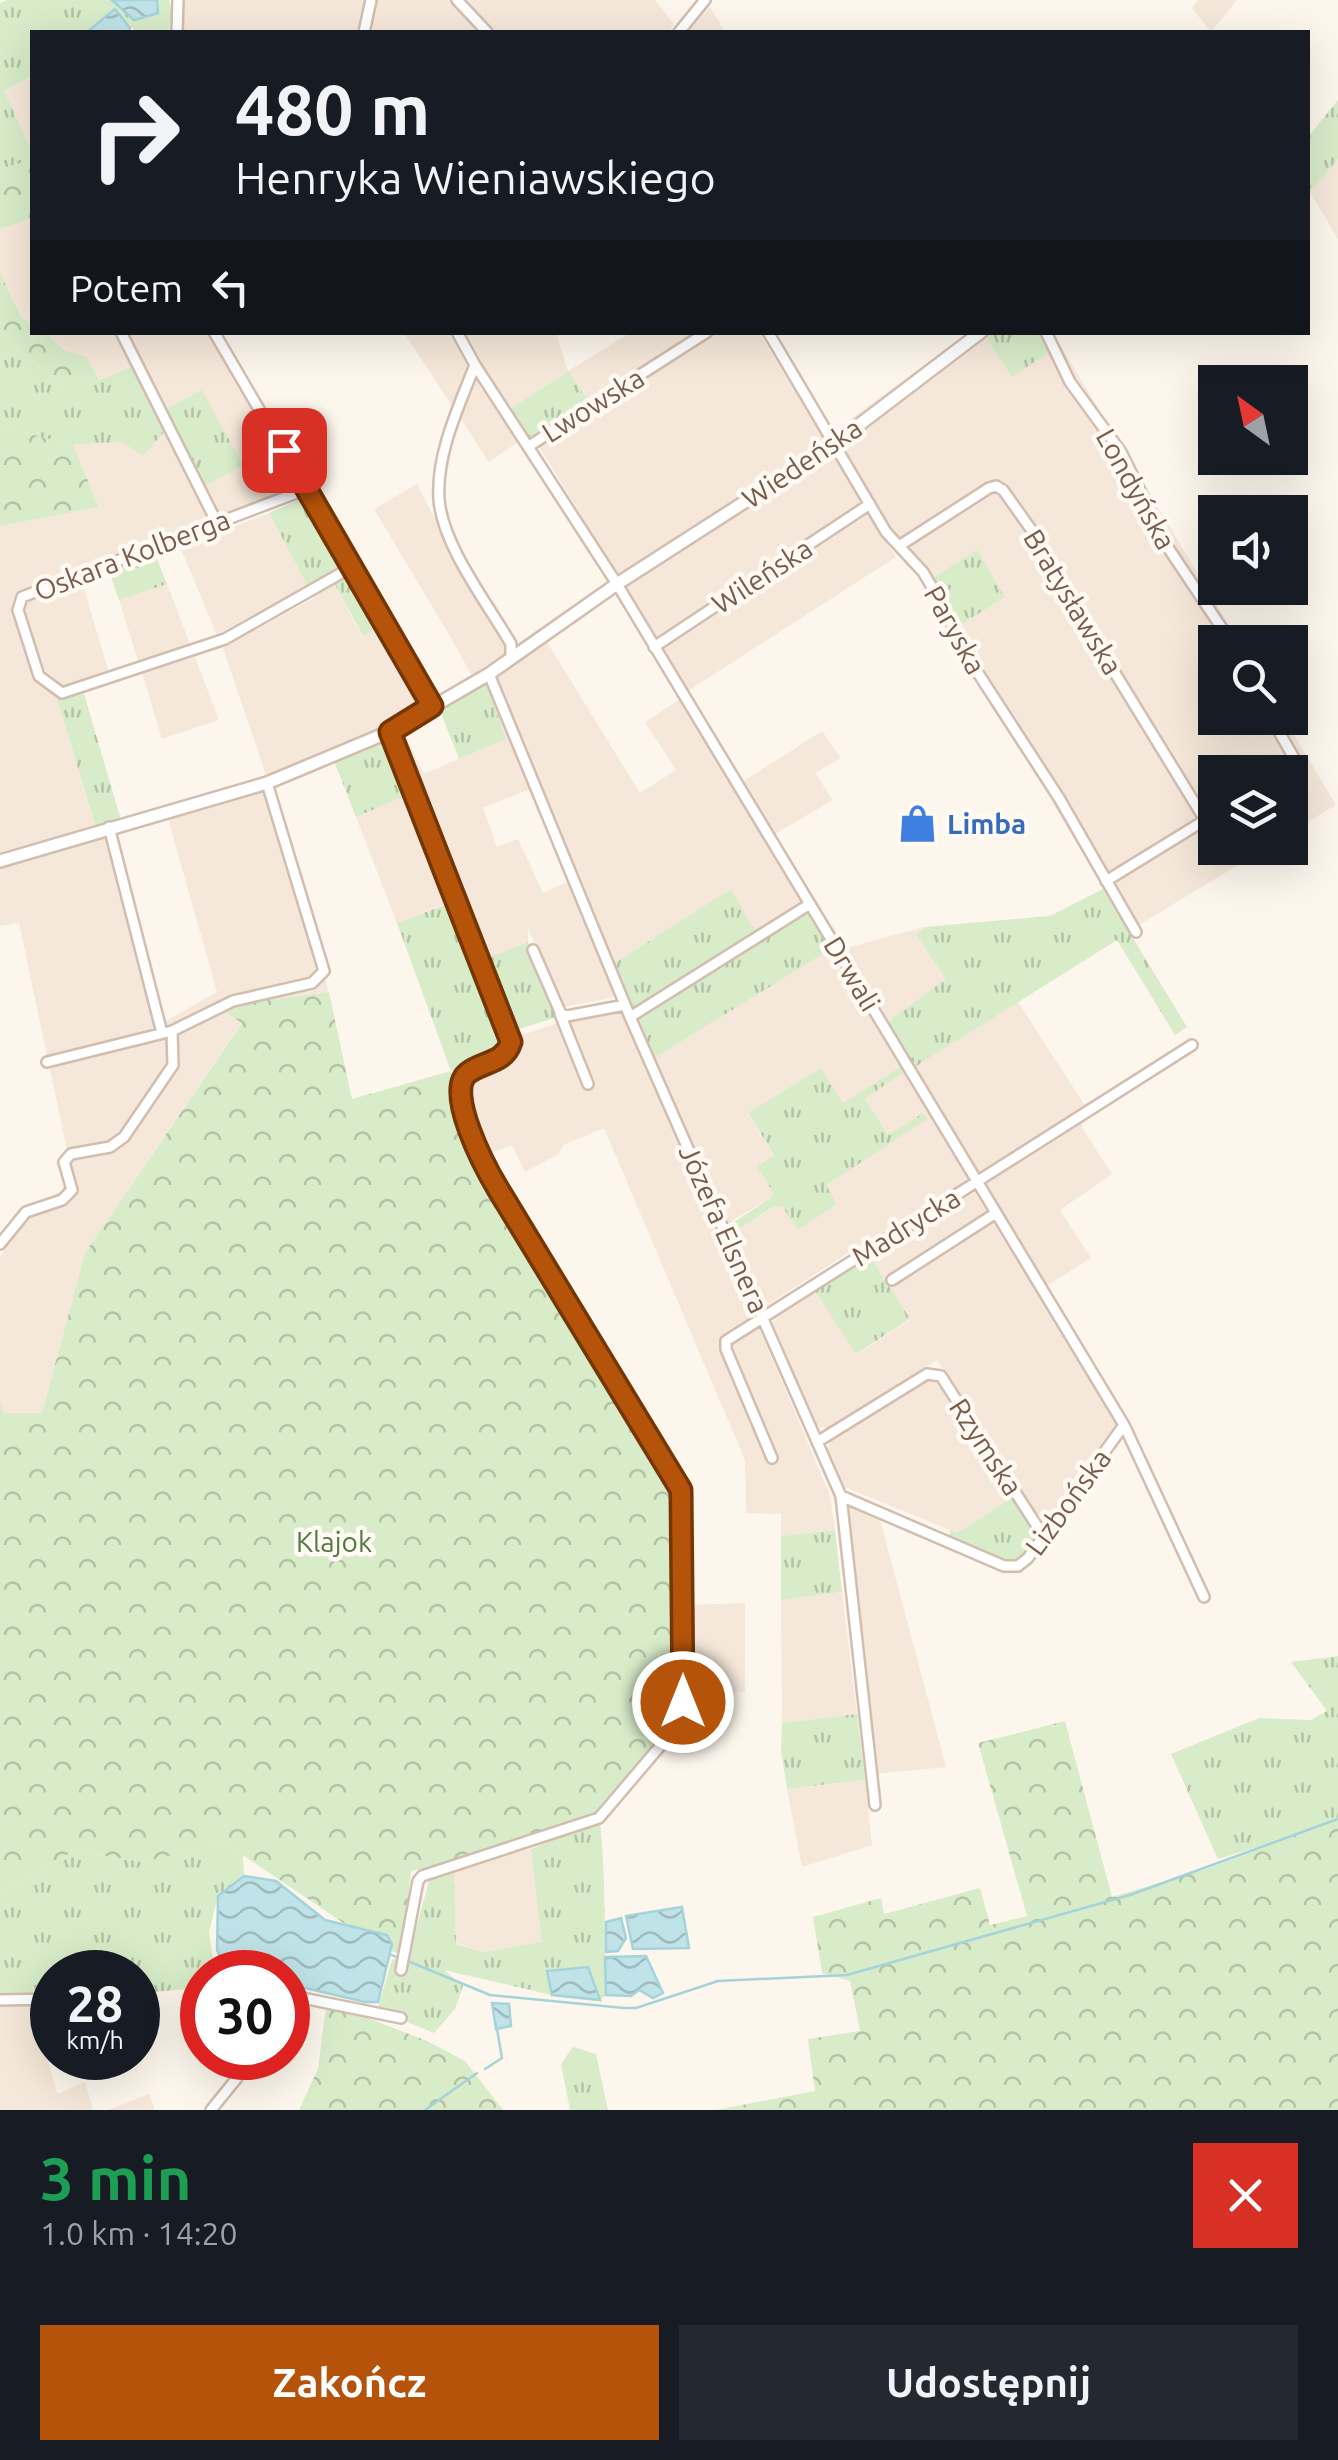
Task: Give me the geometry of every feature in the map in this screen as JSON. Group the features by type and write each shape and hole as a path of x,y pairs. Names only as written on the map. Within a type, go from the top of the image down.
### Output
{"street":[{"path":"176,30 178,0"},
{"path":"364,30 371,0"},
{"path":"456,0 484,30"},
{"path":"680,30 705,0"},
{"path":"123,335 217,523"},
{"path":"216,335 432,706"},
{"name":"Drwali","path":"459,335 616,584 1124,1425 1204,1597"},
{"name":"Lwowska","path":"529,446 703,335"},
{"name":"Paryska","path":"770,335 870,504 923,572 976,670 1042,772 1136,932"},
{"name":"Wiedeńska","path":"0,862 267,782 390,732 489,674 616,584 836,443 977,335"},
{"name":"Londyńska","path":"1047,335 1070,382 1121,452 1169,549 1220,625"},
{"path":"475,365 449,433 438,495 448,536 512,644 511,658"},
{"name":"Bratysławska","path":"899,546 989,488 1003,490 1198,798"},
{"name":"Oskara Kolberga","path":"307,489 22,597 18,610 39,676 62,694 225,639 352,567"},
{"name":"Wileńska","path":"654,647 870,504"},
{"name":"Józefa Elsnera","path":"489,674 630,1017 840,1496 875,1805"},
{"path":"390,732 510,1035 511,1042 503,1057 469,1072 461,1082 464,1113 477,1152 681,1490 682,1514 683,1702 678,1720 648,1764 599,1818 422,1876 401,1970"},
{"path":"47,1062 167,1032 233,1001 312,983 324,972 267,782"},
{"path":"1106,881 1198,824"},
{"path":"0,1244 26,1212 62,1200 72,1190 64,1162 71,1154 110,1147 124,1137 173,1065 109,827"},
{"path":"630,1017 810,904"},
{"path":"534,950 588,1084"},
{"path":"559,1012 567,1016 625,1005"},
{"name":"Madrycka","path":"772,1458 725,1345 729,1338 1192,1045"},
{"path":"892,1280 996,1213"},
{"name":"Rzymska","path":"817,1442 927,1374 941,1376 1044,1537"},
{"name":"Lizbońska","path":"840,1496 1008,1567 1025,1562 1124,1425"},
{"path":"0,2000 30,1999"},
{"path":"310,2000 400,2018"},
{"path":"211,2110 235,2080"}],"shaded area":[{"path":"172,0 655,0 674,24 670,30 168,30"},
{"path":"1198,0 1237,0 1213,30 1192,8"},
{"path":"710,7 724,30 690,30"},
{"path":"30,77 30,147 4,91"},
{"path":"1338,159 1338,239 1310,192"},
{"path":"30,219 30,323 21,317 0,273 0,229"},
{"path":"48,335 214,335 304,484 175,538 13,598 31,670 57,699 98,836 116,829 162,1023 217,992 167,815 266,787 329,992 239,1004 226,1013 242,1022 85,1253 42,1413 3,1413 0,1256 32,1205 60,1192 66,1183 56,1164 67,1150 19,923 0,926 0,526 99,507 73,445 122,442 143,455 164,432 201,487 134,367 100,382 87,357 64,350"},
{"path":"405,335 558,335 568,371 627,335 760,335 896,557 688,691 531,433 489,462"},
{"path":"964,335 1054,335 1198,574 1198,605 1217,605 1229,625 1198,625 1198,735 1294,735 1306,755 1198,755 1198,865 1238,865 1129,931 832,433"},
{"path":"417,484 501,632 511,657 545,639 640,793 676,770 645,722 682,698 734,787 822,731 841,758 815,773 833,800 775,834 846,948 925,927 916,935 947,979 915,1067 1018,1002 1086,1107 1082,1128 1112,1174 1060,1210 1091,1258 1048,1285 1052,1294 1042,1301 1118,1425 1043,1526 937,1360 828,1429 816,1425 773,1323 777,1315 815,1291 857,1354 910,1320 869,1255 975,1188 973,1182 866,1250 862,1244 770,1303 764,1302 653,1059 831,948 804,903 756,932 731,890 613,964 550,815 543,818 530,789 483,808 497,847 518,839 543,893 570,881 616,988 612,998 562,1007 528,928 528,942 484,959 460,898 397,923 356,817 408,795 415,784 397,739 402,729 424,774 506,738 374,509","holes":["902,1066 904,1072 865,1097 888,1135 923,1113 927,1119 825,1185 837,1204 776,1206 739,1229 731,1221 771,1198 773,1192 774,1156 748,1114 820,1069 843,1104"]},
{"path":"269,513 307,585 217,635 180,547"},
{"path":"333,581 362,636 382,625 427,705 382,730 267,778 223,648 314,598 313,594"},
{"path":"82,582 109,673 65,687 40,666 24,612 28,602"},
{"path":"167,584 190,644 139,664 119,600"},
{"path":"195,657 219,720 162,739 142,673"},
{"path":"1308,758 1336,805 1308,822"},
{"path":"625,1011 830,1495 835,1530 781,1536 781,1514 746,1513 745,1460 604,1128 563,1145 559,1154 525,1172 512,1145 484,1156 480,1150 465,1098 466,1082 476,1072 510,1056 517,1037 560,1022 589,1088 592,1085 565,1021"},
{"path":"927,1379 938,1381 1012,1498 957,1533 842,1486 827,1450 831,1440"},
{"path":"851,1504 879,1516 946,1767 874,1774 847,1509"},
{"path":"842,1592 857,1714 782,1723 781,1600"},
{"path":"745,1603 745,1692 688,1694 686,1605"},
{"path":"865,1780 872,1845 802,1867 787,1789"},
{"path":"531,1849 543,1942 484,1952 456,1943 454,1869"},
{"path":"30,2001 30,2080 53,2080 57,2094 85,2082 93,2110 0,2110 0,2004"},
{"path":"149,2094 155,2110 108,2110"}],"green space":[{"path":"112,0 134,20 158,13 157,0 169,0 172,12 168,30 134,30 115,9 89,30 30,30 30,77 4,91 30,147 30,161 0,169 0,3"},
{"path":"1338,100 1338,159 1310,192 1310,135"},
{"path":"30,161 30,219 0,229 0,169"},
{"path":"0,273 21,317 30,323 30,335 48,335 64,350 87,357 100,382 68,394 0,330"},
{"path":"0,330 68,394 134,366 164,432 143,456 122,442 73,445 9,429 0,432"},
{"path":"1043,335 1048,353 1012,377 986,337"},
{"path":"569,371 588,401 529,437 510,409"},
{"path":"202,390 243,465 201,488 162,411"},
{"path":"9,429 73,445 99,507 0,526 0,432"},
{"path":"308,496 346,564 307,585 269,513"},
{"path":"977,550 1005,597 960,625 931,579"},
{"path":"155,554 167,584 119,600 109,571"},
{"path":"350,572 382,625 363,636 333,581"},
{"path":"485,680 506,739 459,759 439,708"},
{"path":"84,694 121,820 96,828 57,699"},
{"path":"388,738 408,795 356,817 334,761"},
{"path":"731,889 756,932 632,1009 613,964"},
{"path":"1103,889 1187,1027 1175,1035 1117,940 915,1067 886,1023 946,979 916,935 925,927 1050,916"},
{"path":"455,901 505,1036 503,1053 451,1071 397,923"},
{"path":"808,909 832,948 653,1059 637,1017"},
{"path":"528,942 557,1017 513,1031 484,959"},
{"name":"Klajok","path":"329,992 352,1099 451,1071 473,1154 677,1495 674,1722 596,1816 455,1862 411,1871 401,1956 342,1922 225,1843 144,1862 74,1851 0,1892 0,1400 4,1413 42,1413 85,1253 242,1023 225,1012 239,1004"},
{"path":"902,1066 905,1072 865,1098 888,1135 923,1113 927,1118 934,1115 826,1185 837,1204 798,1230 782,1206 775,1206 739,1229 736,1236 729,1221 734,1222 771,1198 773,1192 757,1167 774,1155 748,1113 821,1068 843,1103"},
{"path":"869,1255 910,1319 856,1354 815,1291"},
{"path":"1012,1498 1038,1539 1018,1562 1007,1563 949,1535 951,1530 957,1533"},
{"path":"835,1530 842,1592 781,1600 781,1536"},
{"path":"1338,1656 1338,1823 1218,1859 1171,1754 1259,1718 1311,1720 1327,1711 1291,1662"},
{"path":"857,1714 865,1780 787,1789 781,1751 782,1723"},
{"path":"1065,1721 1112,1897 1209,1868 1338,1820 1338,2110 716,2110 815,2091 808,2039 860,2031 850,1981 822,1973 813,1917 881,1898 884,1914 980,1888 990,1925 1027,1916 978,1743"},
{"path":"600,1821 606,1995 600,2000 588,1967 548,1971 552,1995 444,1970 463,1986 455,2009 434,2033 380,2011 392,1960 409,1954 429,1881 454,1869 456,1944 484,1952 542,1942 531,1849"},
{"path":"225,1843 243,1855 244,1876 218,1896 209,1932 212,1950 180,1950 180,1990 160,1991 160,1950 30,1950 30,1995 0,1996 0,1892 74,1851 144,1862"},
{"path":"342,2008 427,2041 465,2061 503,2110 299,2110 318,2069 327,2009"},
{"path":"573,2047 596,2054 608,2110 570,2110 561,2064"}],"water":[{"path":"112,0 157,0 158,13 134,20"},
{"path":"115,9 130,28 129,30 89,30"},
{"path":"244,1876 276,1881 325,1920 387,1935 392,1944 378,2002 310,1989 310,1950 217,1950 218,1896"},
{"path":"682,1907 689,1948 633,1949 626,1916"},
{"path":"621,1918 626,1938 618,1951 606,1952 606,1922"},
{"path":"646,1956 663,1993 653,1998 639,1990 631,1996 606,1995 605,1957"},
{"path":"588,1967 600,2000 552,1995 547,1971"},
{"path":"492,2003 509,2004 511,2026 496,2029"}],"waterway":[{"path":"410,1962 490,1995 636,2008 718,1981 847,1975 1130,1895 1338,1819"},
{"path":"390,1954 396,1957"},
{"path":"485,2069 502,2058 497,2029"},
{"path":"425,2110 477,2073"}],"place":[{"name":"Limba","path":"917,824"}],"route":[{"path":"284,450 432,706 390,732 511,1042 503,1057 462,1078 464,1113 477,1152 498,1189 681,1490 683,1702"}]}
